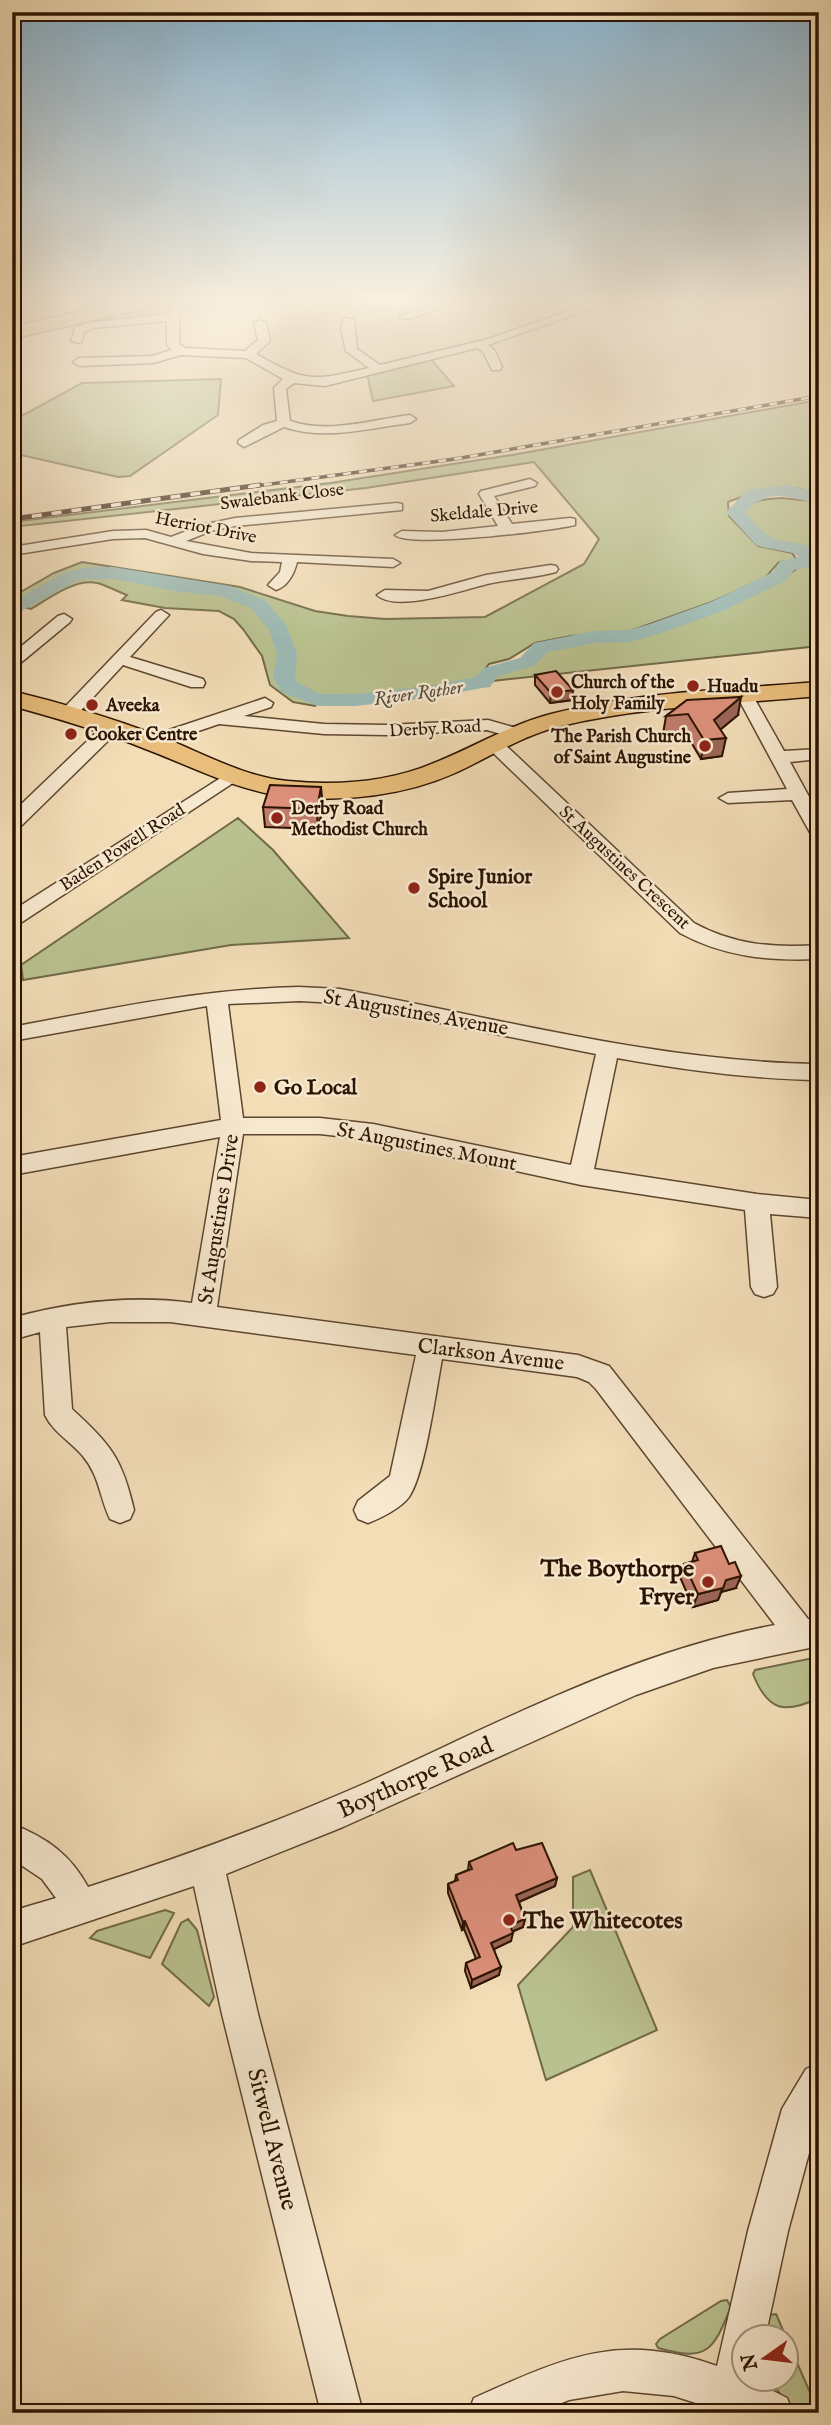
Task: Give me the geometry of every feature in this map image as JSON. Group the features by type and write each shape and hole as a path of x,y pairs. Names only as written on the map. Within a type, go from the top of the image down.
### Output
{"highway":[{"name":"Derby Road","path":"503,738 557,720 599,712 819,688"},
{"path":"12,698 111,728 165,739 233,775 291,789 376,786 418,778 443,769 503,738"}],"street":[{"path":"283,414 284,423"},
{"path":"250,441 268,428 284,423 300,429 323,431 389,419 410,418"},
{"path":"507,528 486,494 530,483"},
{"name":"Swalebank Close","path":"175,540 207,526 229,521 288,518 398,504 402,535"},
{"name":"Skeldale Drive","path":"402,535 442,536 570,522"},
{"name":"Herriot Drive","path":"12,551 113,535 146,534 233,555 393,563"},
{"path":"373,607 386,594 395,577 393,563 402,535"},
{"path":"278,580 290,568 290,558"},
{"path":"386,594 428,596 486,580 543,573"},
{"path":"68,714 161,615"},
{"path":"12,662 64,619"},
{"path":"120,659 197,683"},
{"path":"745,696 819,832"},
{"path":"219,719 265,703"},
{"name":"Derby Road","path":"165,739 219,719 324,729 400,730 488,725 503,738"},
{"path":"12,824 111,728"},
{"name":"St Augustines Crescent","path":"503,738 694,932 715,943 751,951 779,954 819,952"},
{"path":"779,757 819,754"},
{"name":"Baden Powell Road","path":"12,920 22,903 233,775"},
{"path":"728,798 799,794"},
{"name":"St Augustines Avenue","path":"12,1034 217,998 274,992 340,996 608,1048 727,1068 819,1072"},
{"name":"St Augustines Drive","path":"203,1314 233,1126 217,998"},
{"path":"581,1176 608,1048"},
{"name":"St Augustines Mount","path":"12,1167 233,1126 320,1126 373,1132 581,1176 757,1203 819,1209"},
{"path":"757,1203 764,1287"},
{"name":"Clarkson Avenue","path":"12,1329 53,1319 136,1310 203,1314 579,1366 598,1374 811,1634"},
{"path":"53,1319 59,1415 92,1446 112,1475 120,1510"},
{"path":"368,1510 398,1489 404,1478 431,1347"},
{"name":"Boythorpe Road","path":"12,1930 206,1864 331,1815 435,1770 543,1717 681,1662 730,1648 811,1634"},
{"path":"12,1840 40,1853 60,1870 80,1908"},
{"name":"Sitwell Avenue","path":"206,1864 240,2014 342,2413"},
{"path":"748,2324 768,2231 801,2109 819,2082"},
{"path":"489,2413 568,2379 609,2372 664,2370 730,2390"},
{"path":"737,2394 772,2413"}],"green space":[{"path":"25,414 218,414 130,476 118,477 12,453 12,421"},
{"path":"740,414 819,414 819,495 797,488 752,493 728,502 729,516 758,546 792,553 797,560 779,562 765,578 712,602 630,631 571,636 535,643 509,659 489,664 477,680 357,697 321,697 315,706 293,702 270,685 262,656 234,619 219,611 165,608 122,600 127,595 89,582 71,586 31,609 23,607 12,615 12,597 54,573 82,562 240,587 315,611 348,616 385,619 485,617 584,564 599,539 534,462 366,488 12,527 12,522 330,483 512,455"},
{"path":"782,498 819,502 819,646 492,681 496,674 532,665 545,650 597,640 639,638 718,610 784,578 803,564 817,561 802,548 768,541 742,513 754,502"},
{"path":"238,818 273,850 349,938 231,945 23,980 21,965"},
{"path":"813,1658 819,1666 819,1698 796,1706 779,1706 772,1703 759,1687 753,1674 755,1670"},
{"path":"590,1870 657,2030 546,2080 518,1985 573,1927 573,1877"},
{"path":"165,1910 174,1913 150,1958 90,1938 97,1931"},
{"path":"188,1919 197,1930 214,1997 209,2006 162,1964 181,1923"},
{"path":"727,2300 731,2307 725,2322 713,2343 706,2349 688,2354 658,2348 656,2344 660,2339 721,2301"},
{"path":"776,2314 780,2324 767,2324 769,2315"},
{"path":"800,2369 813,2404 805,2412 789,2404 781,2394 800,2394"}],"building":[{"path":"556,671 573,690 551,693 535,675"},
{"path":"741,697 714,720 726,738 704,740 688,714 666,716 687,700"},
{"path":"270,785 321,787 317,809 263,807"},
{"path":"721,1546 729,1564 735,1562 741,1576 726,1580 723,1588 698,1594 684,1564 698,1560 695,1553"},
{"name":"The Whitecotes","path":"513,1843 516,1850 542,1843 557,1878 516,1895 525,1919 510,1925 513,1933 491,1943 501,1967 472,1980 466,1963 480,1957 448,1884 458,1880 456,1875 472,1869 469,1862"}],"waterway":[{"name":"River Rother","path":"12,610 72,576 90,573 113,573 181,586 223,590 258,604 279,629 287,654 284,677 289,687 318,700 355,700 429,692 482,682 491,672 527,662 541,647 595,637 630,636 657,628 718,606 780,576 787,565 807,562 810,556 799,549 764,542 735,512 753,494 788,490 819,499"}],"railway":[{"path":"248,487 455,459 714,414"},
{"path":"12,519 260,485"}],"place":[{"name":"Huadu","path":"693,686"},
{"name":"Church of the Holy Family","path":"557,692"},
{"name":"Aveeka","path":"92,705"},
{"name":"Cooker Centre","path":"71,734"},
{"name":"The Parish Church of Saint Augustine","path":"705,746"},
{"name":"Derby Road Methodist Church","path":"277,818"},
{"name":"Spire Junior School","path":"414,888"},
{"name":"Go Local","path":"260,1087"},
{"name":"The Boythorpe Fryer","path":"708,1582"},
{"name":"The Whitecotes","path":"509,1920"}]}
